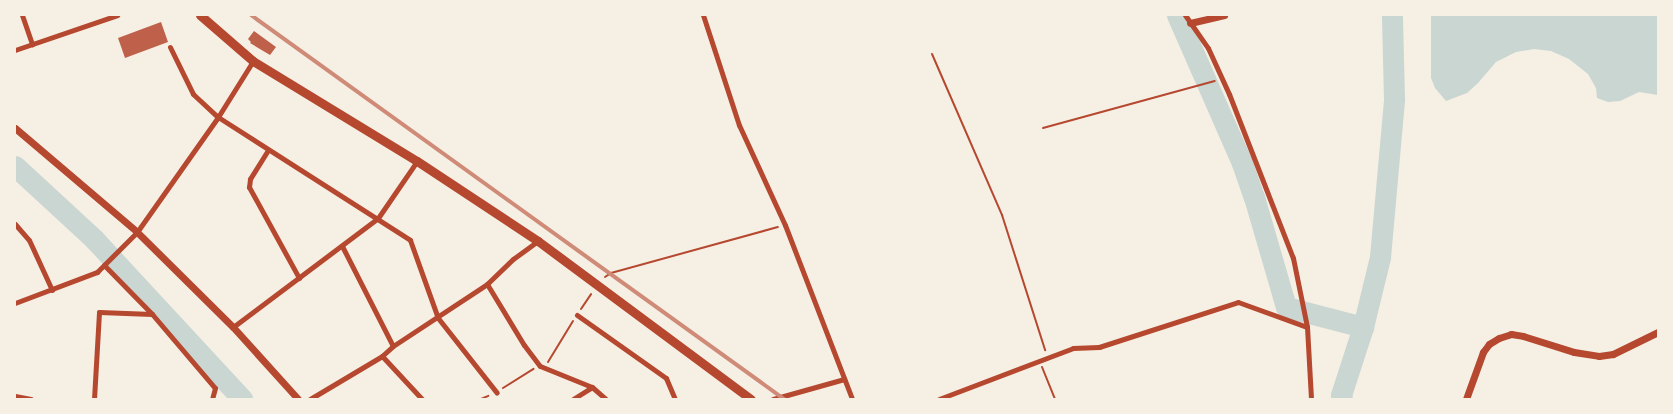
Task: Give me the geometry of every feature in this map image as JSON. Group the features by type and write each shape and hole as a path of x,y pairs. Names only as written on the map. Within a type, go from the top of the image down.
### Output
{"highway":[{"path":"200,15 253,61 417,161 538,241 751,399"}],"street":[{"path":"22,15 32,44"},
{"path":"15,50 117,15"},
{"path":"703,15 739,125 785,225 852,399"},
{"path":"1185,15 1208,48 1229,94 1290,250 1307,327 1311,399"},
{"path":"1190,23 1224,15"},
{"path":"170,47 193,94 218,116 410,240 438,318 496,393"},
{"path":"15,303 97,272 137,232 218,116 253,61"},
{"path":"15,128 137,232 232,327 298,399"},
{"path":"268,150 250,179 249,187 299,278"},
{"path":"232,327 378,218 417,161"},
{"path":"15,224 30,240 52,290"},
{"path":"310,399 382,356 393,346 438,318 487,284 513,259 538,241"},
{"path":"342,246 393,346"},
{"path":"104,265 152,314 215,388 212,399"},
{"path":"487,284 524,345 540,366 592,387 606,399"},
{"path":"939,399 1073,348 1099,347 1238,302 1307,327"},
{"path":"94,399 99,312 152,314"},
{"path":"577,315 666,378 675,399"},
{"path":"1466,399 1483,352 1489,344 1499,338 1511,334 1523,336 1574,352 1599,356 1613,354 1658,332"},
{"path":"382,356 422,399"},
{"path":"773,399 844,379"},
{"path":"573,399 592,387"},
{"path":"15,396 31,399"}],"path":[{"path":"932,54 1002,215 1047,357"},
{"path":"1043,128 1208,84"},
{"path":"611,273 785,225"},
{"path":"482,399 496,393 514,379 548,362 598,284"},
{"path":"1039,360 1054,399"}],"shaded area":[{"path":"1431,15 1658,15 1658,95 1639,92 1620,101 1608,102 1597,98 1596,88 1588,74 1569,59 1551,51 1534,49 1516,52 1496,62 1467,93 1446,101 1435,88 1431,78"}],"building":[{"path":"161,22 168,42 125,58 118,38"},
{"path":"254,31 276,47 270,55 250,43 248,39"}],"waterway":[{"path":"1177,15 1242,163 1254,197 1286,307 1363,327"},
{"path":"1342,399 1341,395 1363,327 1380,257 1394,99 1392,15"},
{"path":"15,166 94,239 242,399"}],"railway":[{"path":"251,15 784,399"}]}
